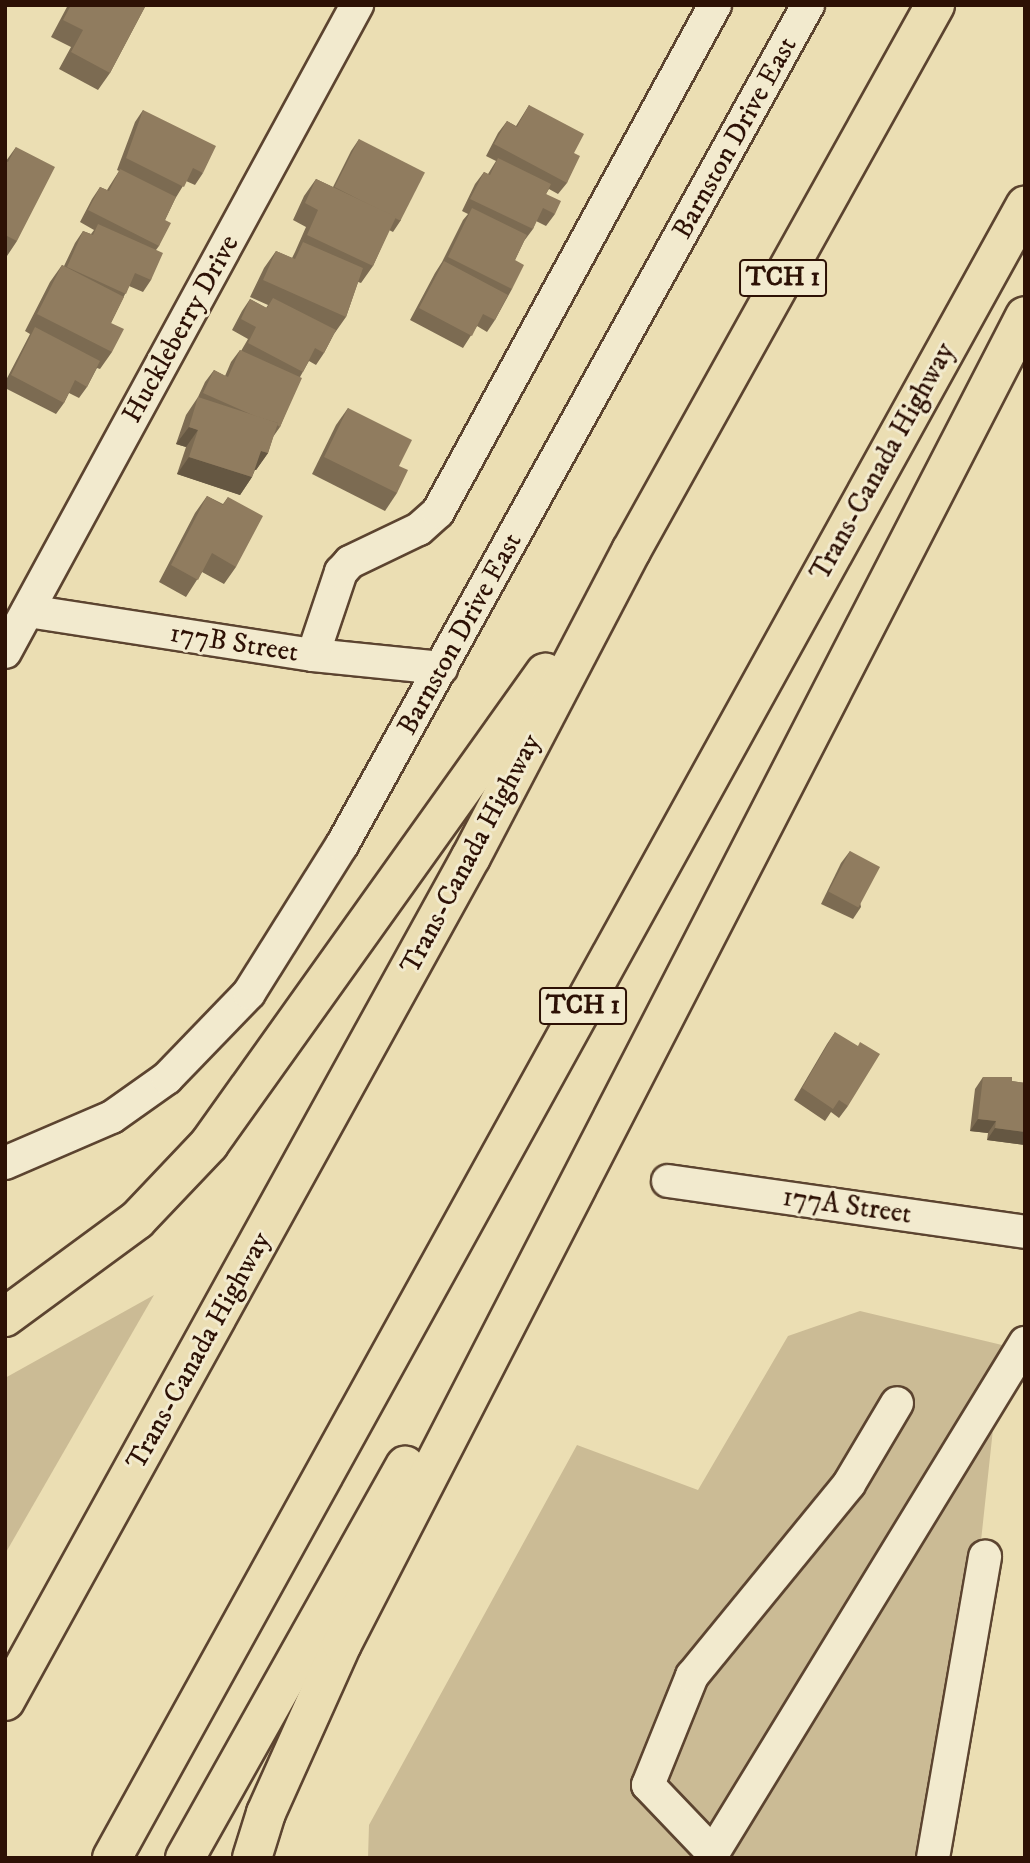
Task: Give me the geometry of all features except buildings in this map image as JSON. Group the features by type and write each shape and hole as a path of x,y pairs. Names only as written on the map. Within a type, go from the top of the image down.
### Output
{"highway":[{"name":"Trans-Canada Highway","path":"5,1701 471,857 631,551 935,5"},
{"name":"Trans-Canada Highway","path":"112,1858 1025,206"},
{"path":"252,1858 266,1813 342,1644 1025,316"},
{"path":"5,1317 137,1220 209,1144 631,551"},
{"path":"190,1851 690,963"}],"street":[{"name":"Huckleberry Drive","path":"5,652 357,5"},
{"path":"313,655 341,572 350,562 419,529 438,512 715,5"},
{"name":"Barnston Drive East","path":"5,1163 112,1116 167,1078 249,993 342,845 808,5"},
{"name":"177B Street","path":"28,611 313,655 441,668"},
{"name":"177A Street","path":"668,1181 1025,1232"},
{"path":"897,1404 849,1484 692,1676 648,1785 711,1855 1025,1343"},
{"path":"933,1858 985,1556"}],"shaded area":[{"path":"154,1295 5,1554 5,1378"},
{"path":"860,1311 1002,1345 947,1858 368,1858 369,1825 577,1445 698,1490 788,1336"}]}
